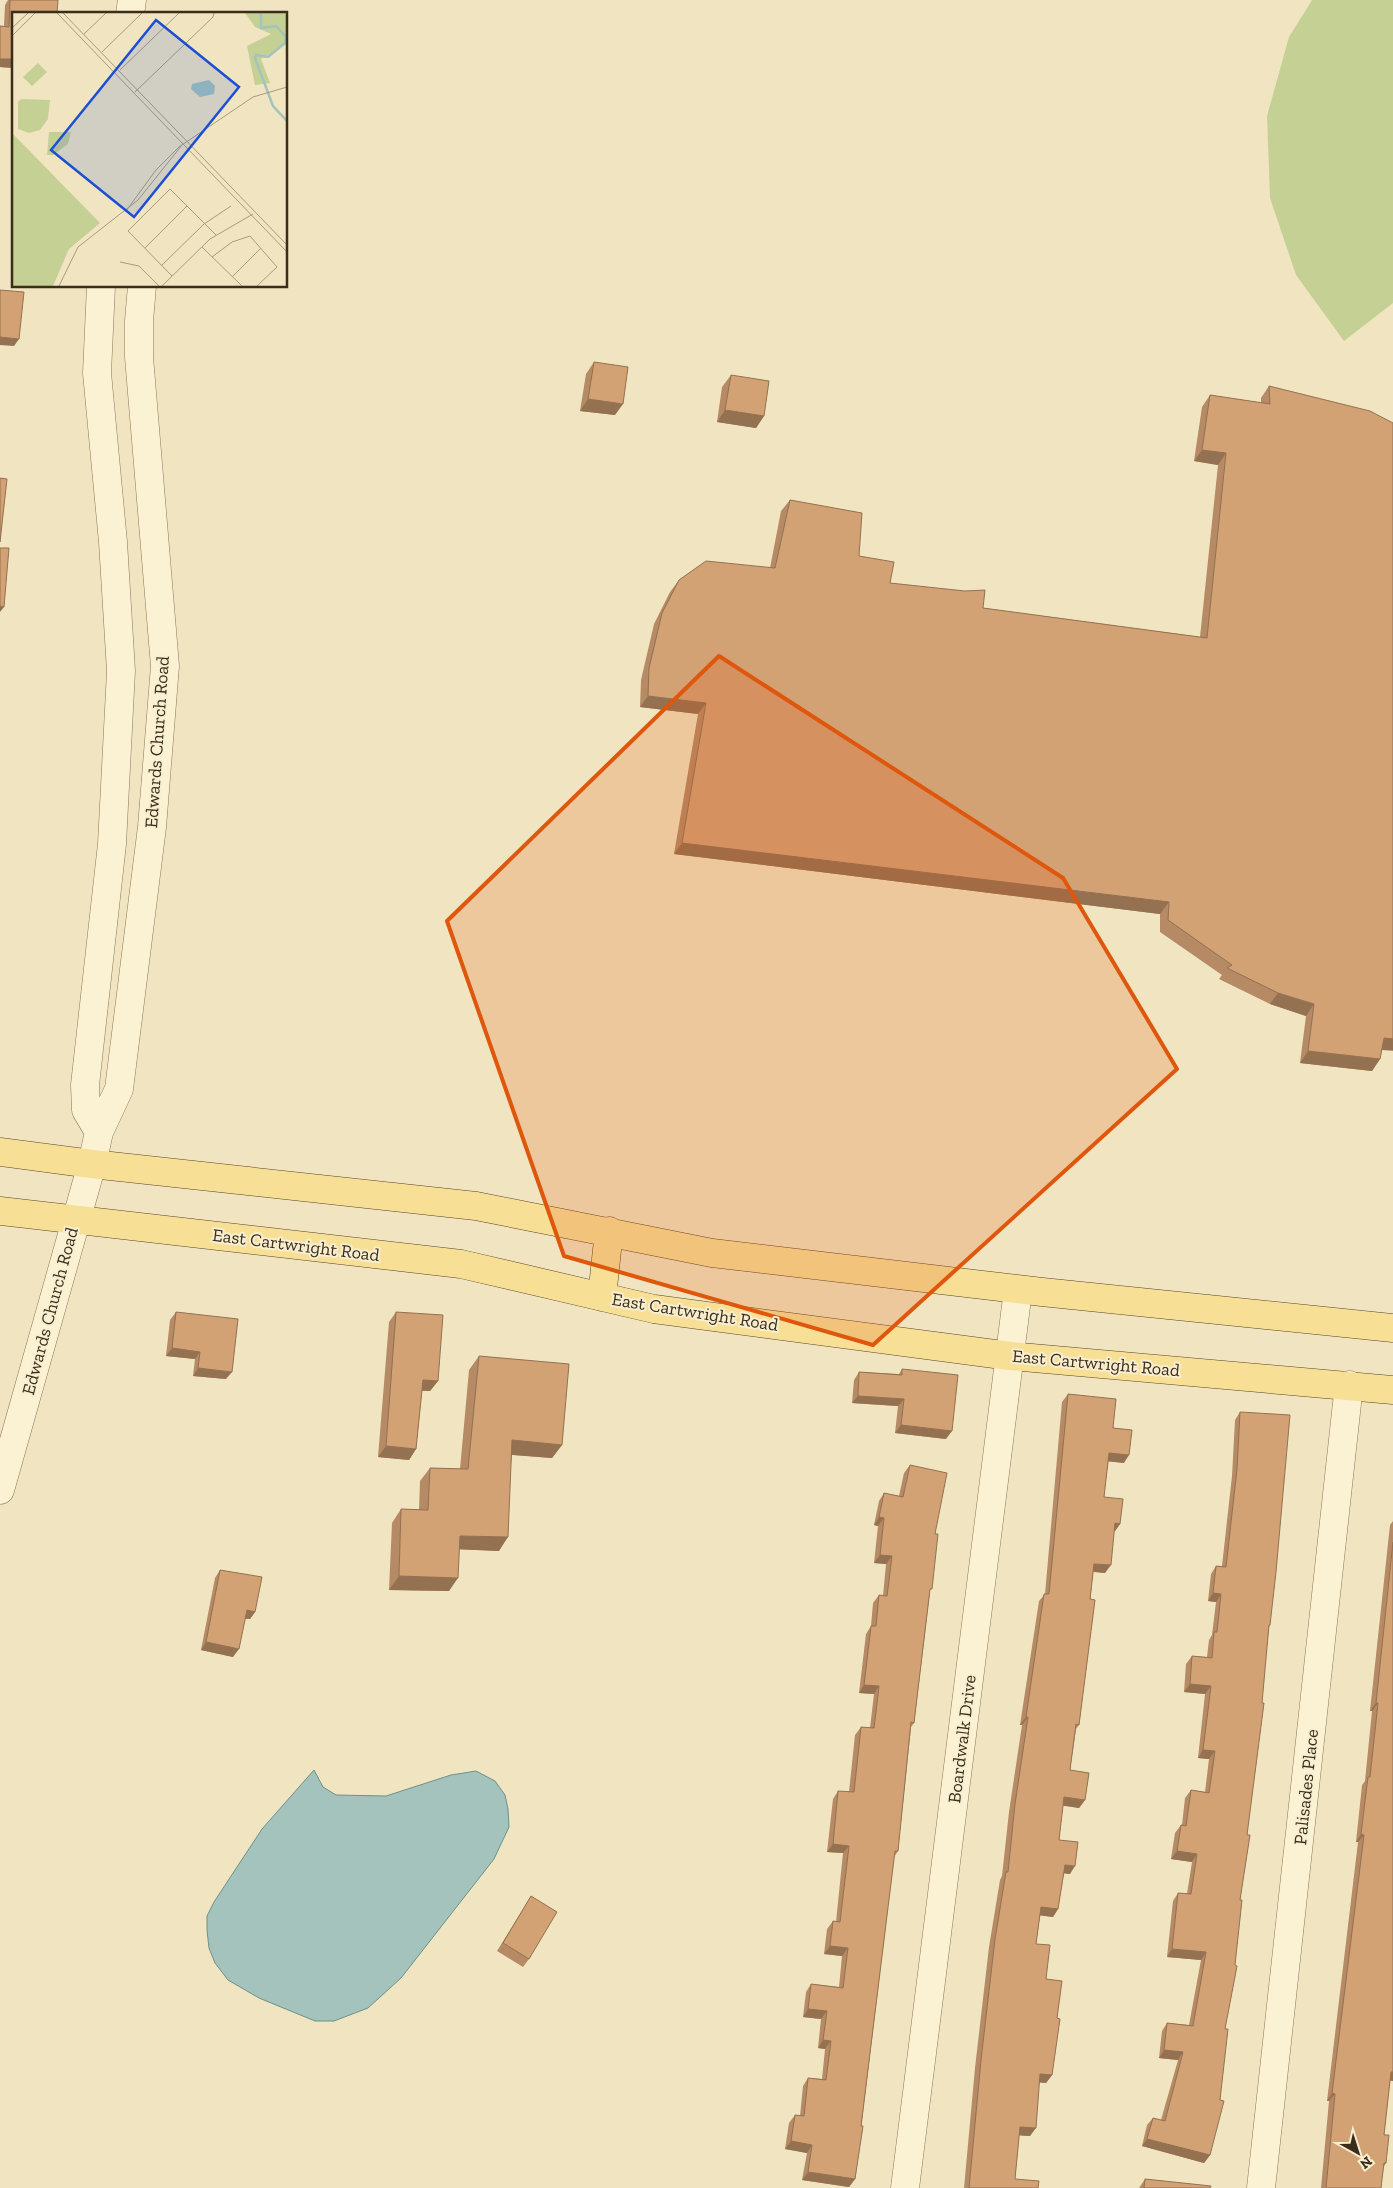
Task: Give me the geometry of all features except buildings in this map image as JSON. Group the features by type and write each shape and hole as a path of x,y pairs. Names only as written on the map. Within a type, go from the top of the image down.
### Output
{"main road":[{"path":"0,1152 92,1164 476,1206 712,1253 1018,1290 1393,1328"},
{"name":"East Cartwright Road","path":"0,1211 461,1264 654,1309 1010,1356 1393,1390"},
{"path":"602,1297 609,1231"}],"street":[{"path":"99,1132 86,1110 85,1085 112,844 121,672 97,373 101,288"},
{"name":"Edwards Church Road","path":"0,1490 92,1164 99,1132 119,1089 152,827 165,666 139,357 142,288"},
{"name":"Boardwalk Drive","path":"905,2188 1018,1290"},
{"name":"Palisades Place","path":"1261,2188 1349,1385"}],"highlighted area":[{"path":"719,656 1063,878 1177,1069 873,1345 564,1256 447,921"}],"green space":[{"path":"1312,0 1393,0 1393,303 1344,341 1296,275 1270,198 1267,116 1289,37"}],"water":[{"path":"314,1770 323,1787 336,1795 386,1796 451,1775 476,1771 495,1781 505,1795 508,1809 509,1827 494,1859 401,1978 368,2008 334,2021 315,2021 259,1998 228,1980 215,1963 209,1948 207,1930 207,1916 214,1902 262,1829"}]}
